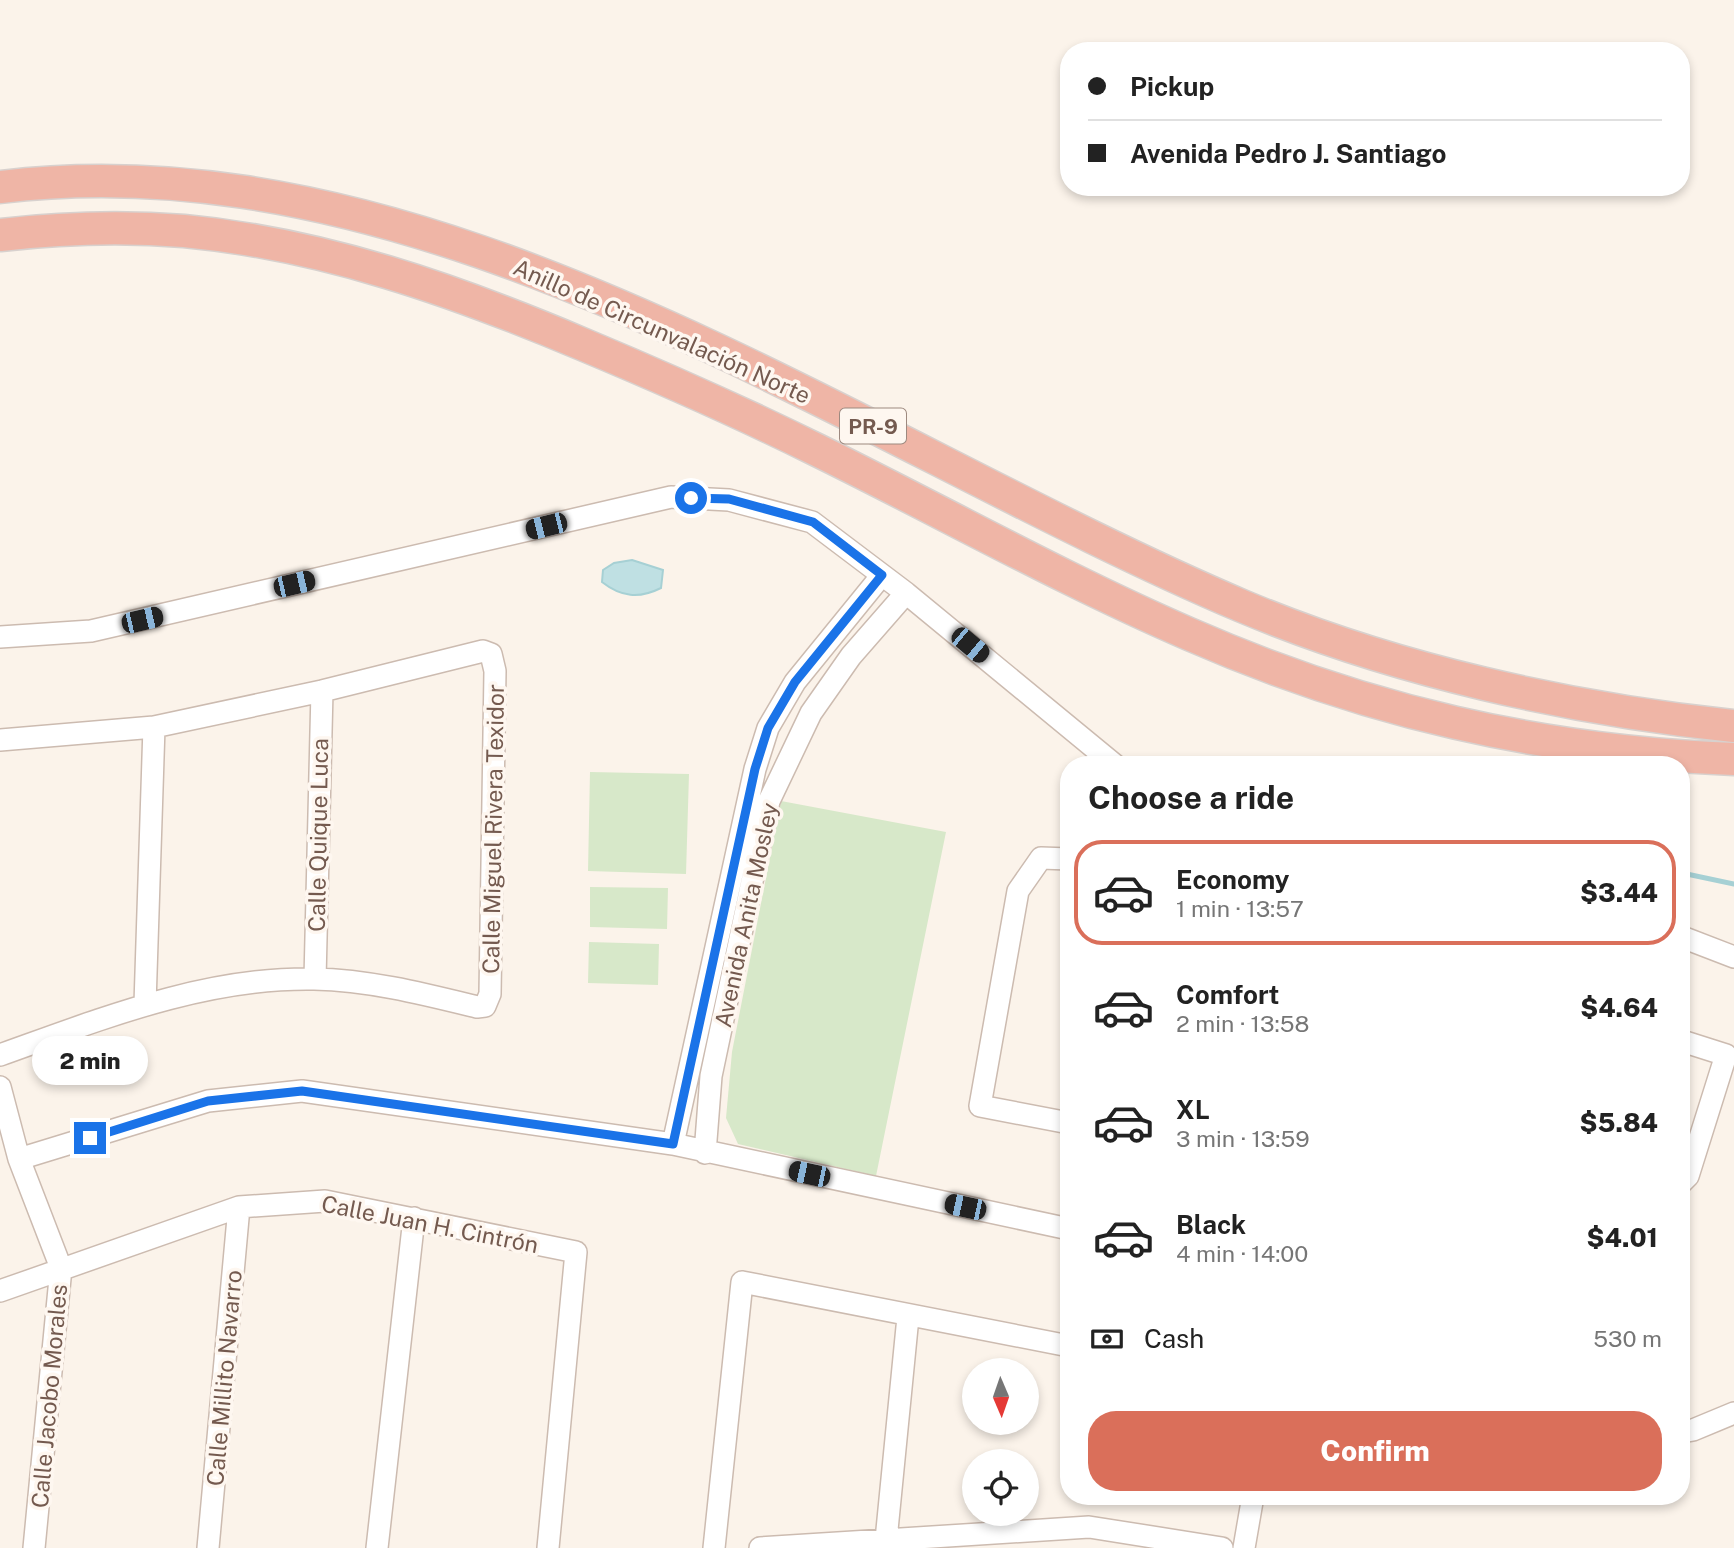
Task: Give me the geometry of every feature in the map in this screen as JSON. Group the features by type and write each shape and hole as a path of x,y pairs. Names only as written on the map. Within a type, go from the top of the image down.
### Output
{"highway":[{"name":"Anillo de Circunvalación Norte","path":"0,187 40,182 133,181 204,186 300,201 416,232 513,265 725,355 1246,608 1368,651 1461,676 1597,706 1734,726"},
{"name":"Anillo de Circunvalación Norte","path":"0,234 80,228 187,232 296,248 425,283 530,322 682,386 1081,583 1188,634 1265,665 1393,708 1503,734 1627,754 1670,756"},
{"name":"Anillo de Circunvalación Norte","path":"1690,757 1734,759"}],"street":[{"path":"0,637 91,631 671,497 729,499 813,522 906,593 1104,756"},
{"name":"Avenida Anita Mosley","path":"673,1144 755,769 768,728 795,682 882,575"},
{"name":"Avenida Anita Mosley","path":"705,1153 710,1076 769,801 811,713 851,656 906,593"},
{"name":"Calle Miguel Rivera Texidor","path":"0,740 154,727 322,691 482,651 491,654 495,671 490,994 485,1006 477,1007 400,989 315,979 239,984 145,1004 0,1055"},
{"name":"Calle Quique Luca","path":"315,979 322,691"},
{"path":"145,1004 154,727"},
{"path":"1060,859 1041,858 1018,891 980,1106 1060,1121"},
{"path":"1690,940 1734,957"},
{"path":"1690,1044 1726,1055 1690,1170"},
{"name":"Calle Jacobo Morales","path":"0,1087 19,1159 61,1268 34,1548"},
{"path":"19,1159 208,1101 302,1091 673,1144 1060,1227"},
{"name":"Calle Juan H. Cintrón","path":"0,1291 239,1208 325,1200 576,1252 548,1548"},
{"name":"Calle Millito Navarro","path":"208,1548 239,1208"},
{"path":"377,1548 414,1218"},
{"path":"714,1548 741,1282 908,1317 1060,1344"},
{"path":"886,1540 908,1317"},
{"path":"1690,1431 1734,1413"},
{"path":"1244,1548 1251,1505"},
{"path":"761,1548 1088,1527 1222,1548"}],"green space":[{"path":"590,772 689,774 686,874 588,871"},
{"path":"781,801 946,832 876,1176 738,1144 726,1118 732,1052"},
{"path":"590,887 668,888 667,929 590,927"},
{"path":"589,942 659,944 658,985 588,983"}],"water":[{"path":"632,560 663,570 661,588 645,594 630,595 616,591 602,582 603,570 614,563"}],"waterway":[{"path":"1690,875 1734,884"}],"route":[{"path":"90,1138 208,1101 302,1091 673,1144 755,769 768,728 795,682 882,575 813,522 729,499 691,498"}]}
